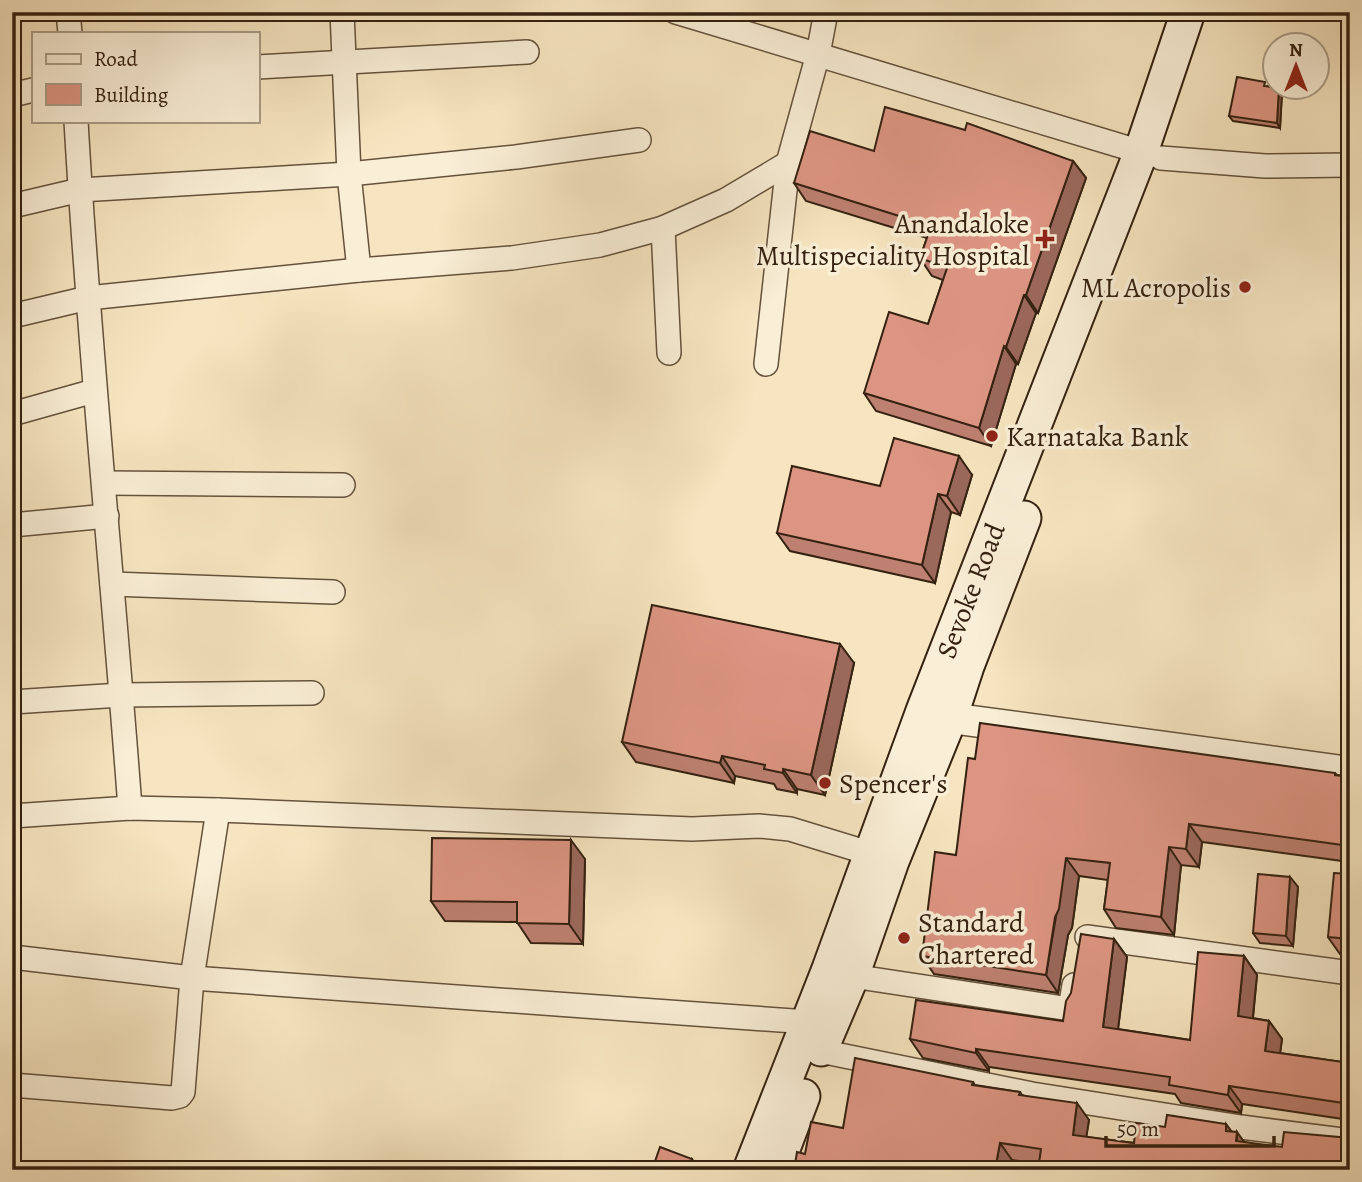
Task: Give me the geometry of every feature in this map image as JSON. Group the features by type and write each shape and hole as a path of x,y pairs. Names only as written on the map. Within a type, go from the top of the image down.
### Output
{"main road":[{"name":"Sevoke Road","path":"1151,155 1188,12"},
{"name":"Sevoke Road","path":"750,1170 814,1037 852,976 955,663 1208,12"},
{"name":"Sevoke Road","path":"775,1170 872,854 937,715"}],"street":[{"path":"68,12 69,32"},
{"path":"342,12 349,174 359,270"},
{"path":"676,12 1151,155 1265,166 1350,165"},
{"path":"766,364 788,163 818,54 826,12"},
{"path":"259,67 527,52"},
{"path":"12,95 32,90"},
{"path":"76,122 94,391 105,483 130,808"},
{"path":"12,206 80,190 349,174 516,157 639,140"},
{"path":"12,316 88,298 359,270 512,258 600,244 663,228 726,200 788,163"},
{"path":"663,228 669,353"},
{"path":"12,414 94,391"},
{"path":"105,483 344,485"},
{"path":"12,525 107,516"},
{"path":"112,584 333,592"},
{"path":"12,702 121,695 312,693"},
{"path":"937,715 1350,772"},
{"path":"12,816 130,808 692,829 759,826 790,829 872,854"},
{"path":"12,1085 172,1098 180,1096 183,1091 192,978 218,810"},
{"path":"852,976 1070,1009 1082,937 1350,973"},
{"path":"12,957 192,978 814,1037 1032,1094 1350,1141"}],"building":[{"path":"1237,77 1260,81 1260,102 1278,102 1277,123 1229,116"},
{"path":"885,107 965,130 967,123 1073,161 1026,295 1006,347 1004,346 979,428 864,393 889,312 928,324 947,268 920,258 931,226 794,183 810,131 874,151"},
{"path":"894,438 959,456 947,496 938,494 922,565 777,533 792,466 880,486"},
{"path":"652,605 840,644 811,775 783,769 783,773 764,769 765,765 722,756 720,763 622,742"},
{"path":"980,723 1350,777 1350,846 1189,824 1186,849 1169,847 1161,917 1104,909 1110,863 1066,858 1046,975 922,956 935,852 956,855 968,758 975,759"},
{"path":"432,838 571,840 569,924 517,923 517,902 431,901"},
{"path":"1334,873 1350,874 1350,939 1328,937"},
{"path":"1258,874 1290,877 1286,936 1253,933"},
{"path":"1081,934 1114,939 1103,1027 1190,1040 1198,952 1244,956 1238,1016 1269,1021 1265,1051 1350,1063 1350,1104 1229,1086 1228,1095 1169,1085 1170,1077 976,1049 976,1053 910,1039 916,1000 1063,1021 1066,1001 1071,993"},
{"path":"855,1058 973,1082 972,1085 1020,1092 1019,1095 1077,1103 1073,1135 1134,1143 1136,1123 1165,1127 1167,1115 1226,1124 1226,1131 1237,1132 1236,1141 1282,1147 1284,1132 1350,1138 1350,1170 1038,1170 1041,1149 1000,1143 995,1170 794,1170 797,1152 805,1154 811,1122 843,1128"},
{"path":"660,1147 692,1159 689,1170 652,1170"}],"place":[{"name":"Anandaloke Multispeciality Hospital","path":"1045,239"},
{"name":"ML Acropolis","path":"1245,287"},
{"name":"Karnataka Bank","path":"992,436"},
{"name":"Spencer's","path":"825,783"},
{"name":"Standard Chartered","path":"904,938"}]}
